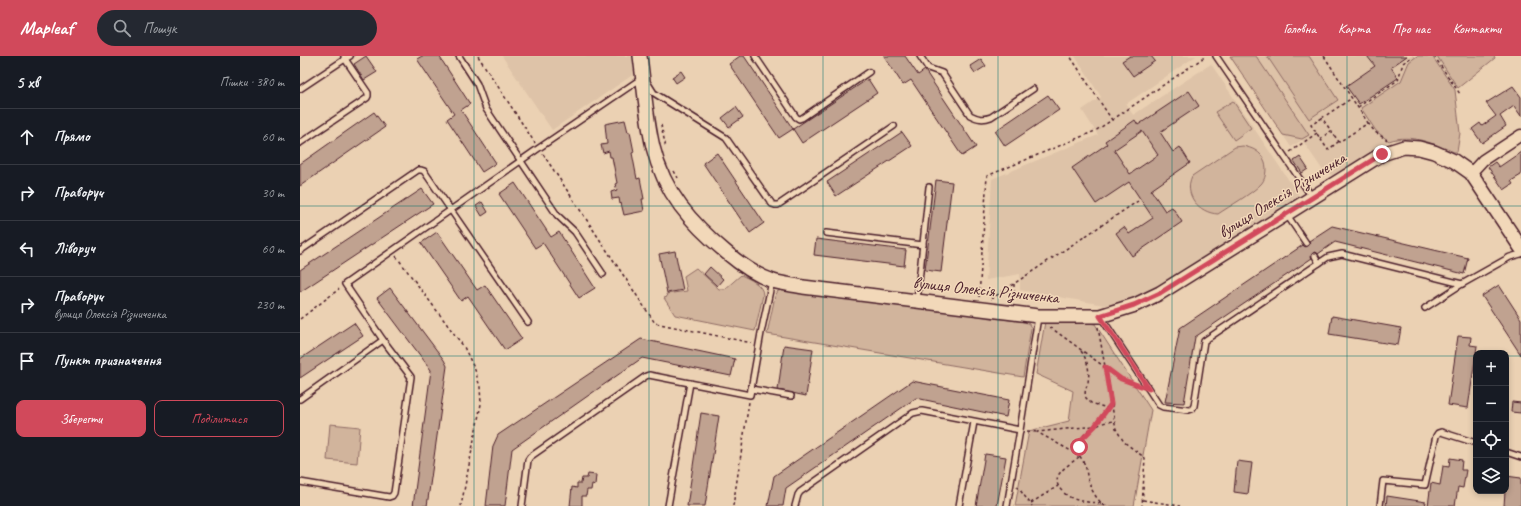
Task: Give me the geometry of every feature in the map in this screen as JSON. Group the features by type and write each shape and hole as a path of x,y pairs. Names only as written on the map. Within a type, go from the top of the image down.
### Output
{"street":[{"name":"вулиця Олексія Різниченка","path":"640,56 653,148 660,170 672,195 688,217 711,240 742,266 773,281 803,287 916,301 1038,319 1099,320 1160,293 1382,154 1404,147 1419,148 1434,152 1454,161 1471,173"},
{"path":"1521,135 1483,160 1471,173 1521,248"}],"lane":[{"path":"459,56 477,84 486,109 557,215 575,232 603,274"},
{"path":"755,56 798,119 802,118 869,72"},
{"path":"920,56 928,68 942,73 970,115 978,119 991,117 1033,89"},
{"path":"1216,56 1313,197"},
{"path":"300,89 346,57 368,92 368,96 366,98 300,144"},
{"path":"300,482 389,497 394,493 411,377 383,340 345,284 643,77 654,93 726,138 772,204 775,205 778,205 894,126"},
{"path":"300,251 418,170 421,170 424,171 528,322"},
{"path":"916,301 929,187"},
{"path":"1286,214 1306,243"},
{"path":"826,232 923,245"},
{"path":"1099,320 1161,407 1189,410 1192,409 1204,342 1328,257 1342,254 1462,284"},
{"path":"1425,308 1462,284 1510,257 1521,254"},
{"path":"1315,256 1319,263"},
{"path":"751,392 759,344 773,281"},
{"path":"1007,506 1038,319"},
{"path":"300,399 383,340"},
{"path":"522,506 528,460 530,457 646,376 649,375 751,392 791,396"},
{"path":"668,506 690,382"},
{"path":"795,506 800,492 913,413 922,411 1020,430"},
{"path":"959,506 974,422"},
{"path":"1380,506 1383,481 1425,485 1427,482 1436,436 1438,433 1441,432 1473,442"},
{"path":"1509,453 1521,457"}],"path":[{"path":"478,56 655,323 759,344"},
{"path":"1070,56 1112,120"},
{"path":"979,301 987,176 1095,131 1206,56"},
{"path":"1324,56 1368,123 1375,132 1389,141"},
{"path":"1358,107 1398,80 1403,63 1413,56"},
{"path":"1434,56 1460,94"},
{"path":"1352,98 1311,125 1328,150 1368,123"},
{"path":"1322,118 1338,142"},
{"path":"660,121 667,154"},
{"path":"1320,139 1331,131"},
{"path":"1285,156 1317,133"},
{"path":"673,168 678,179"},
{"path":"986,302 1138,202"},
{"path":"392,251 464,347 475,370 480,387 481,404 461,506"},
{"path":"300,318 345,284"},
{"path":"1014,284 1014,306"},
{"path":"1038,319 1121,379 1149,389"},
{"path":"1099,320 1113,421 1124,442 1145,458 1142,506"},
{"path":"1079,348 1088,365 1089,374 1085,392 1086,398 1091,403 1107,408"},
{"path":"733,506 751,392"},
{"path":"1105,506 1101,503 1088,480 1085,466 1080,456 1079,447 1080,443 1088,432 1095,426 1111,404"},
{"path":"1020,430 1037,432 1095,426 1113,421"},
{"path":"1037,432 1080,456"},
{"path":"1080,456 1059,475 1057,481 1058,486 1069,498 1092,503 1101,503"},
{"path":"1012,478 1031,505 1058,486"},
{"path":"1142,500 1180,506"},
{"path":"1092,503 1095,506"}],"shaded area":[{"path":"502,56 632,56 634,74 552,130"},
{"path":"1075,56 1196,56 1126,104 1133,115 1211,64 1302,200 1156,289 1115,307 1020,290 1020,274 986,280 992,179 1098,135 1082,110 1101,97"},
{"path":"1230,56 1494,56 1495,58 1455,90 1455,102 1332,175 1324,172 1302,140 1291,147"},
{"path":"1230,56 1256,56 1309,135 1302,139 1283,135"},
{"path":"1267,56 1309,56 1338,100 1309,119"},
{"path":"1417,56 1432,56 1455,90 1460,133 1457,152 1422,140 1406,138 1389,141 1376,131 1361,108 1401,81 1409,62"},
{"path":"1437,56 1494,56 1495,58 1458,88"},
{"path":"1233,101 1251,128 1234,140 1215,112"},
{"path":"1243,146 1256,151 1263,158 1265,162 1266,174 1262,183 1218,214 1211,213 1199,207 1191,196 1190,183 1192,176 1235,147"},
{"path":"696,268 719,289 725,289 741,275 751,280 761,288 763,295 755,331 675,315 664,298 667,297 666,294 687,291 684,276"},
{"path":"782,290 1025,322 1029,324 1031,328 1023,377 767,334 775,296 778,291"},
{"path":"1046,316 1095,324 1151,410 1134,506 1015,506 1029,431 1069,421 1073,391 1036,374"},
{"path":"330,424 360,427 357,463 327,460"}],"building":[{"path":"366,56 377,72 364,80 354,64"},
{"path":"422,56 439,56 470,104 461,110 496,163 482,172 447,119 454,114 417,59"},
{"path":"740,56 744,56 793,129 779,138 729,64"},
{"path":"884,56 905,56 918,75 925,70 976,147 962,156 911,80 903,85"},
{"path":"1130,56 1151,56 1155,61 1133,76 1122,61"},
{"path":"1367,56 1407,56 1391,67 1398,78 1359,104 1346,86 1375,66"},
{"path":"981,59 986,66 975,73 970,66"},
{"path":"681,71 685,77 676,83 672,77"},
{"path":"868,79 877,93 802,143 793,129"},
{"path":"1513,86 1521,97 1521,116 1514,106 1500,116 1506,126 1482,143 1472,129 1480,123 1482,126 1496,116 1486,103"},
{"path":"1189,91 1199,106 1160,132 1173,152 1180,147 1190,163 1151,190 1165,211 1172,207 1182,222 1132,256 1116,233 1124,227 1129,234 1153,218 1129,182 1096,204 1072,168 1107,144 1105,141 1135,120 1138,125","holes":["1142,131 1158,155 1130,174 1114,150"]},
{"path":"1048,95 1059,110 1005,146 995,131"},
{"path":"736,107 743,117 729,127 722,118"},
{"path":"374,112 385,127 300,186 300,164"},
{"path":"625,120 628,132 630,132 637,179 640,178 644,199 642,199 644,211 624,215 619,198 612,199 611,192 617,190 615,184 617,183 612,157 610,157 609,151 603,153 601,145 607,144 605,124"},
{"path":"902,132 912,146 836,196 827,182"},
{"path":"1521,152 1521,175 1511,181 1513,184 1504,190 1488,167 1495,162 1499,167"},
{"path":"717,153 764,223 750,233 703,163"},
{"path":"1300,157 1308,169 1302,173 1294,161"},
{"path":"936,180 952,182 941,272 925,270"},
{"path":"515,183 551,237 559,232 595,288 579,298 543,243 535,248 499,194"},
{"path":"422,189 433,204 300,292 300,270"},
{"path":"482,202 488,212 482,216 476,206"},
{"path":"1332,226 1468,258 1464,274 1335,242 1318,254 1315,252 1313,253 1311,256 1312,258 1195,337 1184,403 1165,402 1180,328 1303,245 1308,246 1310,244 1309,241"},
{"path":"437,232 477,290 485,285 522,339 505,350 468,296 461,301 421,243"},
{"path":"816,239 906,250 904,266 814,255"},
{"path":"675,251 683,290 667,293 659,254"},
{"path":"710,267 723,279 717,286 704,274"},
{"path":"1499,285 1521,319 1521,355 1482,296"},
{"path":"390,288 447,366 427,506 413,506 431,370 377,298"},
{"path":"1332,316 1401,328 1398,345 1329,334"},
{"path":"354,323 363,336 300,378 300,359"},
{"path":"1458,336 1471,337 1470,345 1477,346 1476,350 1473,350 1473,374 1468,408 1448,405"},
{"path":"641,339 735,359 731,376 642,358 512,449 505,506 486,506 493,446 498,435"},
{"path":"784,345 813,349 806,396 778,390"},
{"path":"912,381 1009,400 1006,417 916,398 786,488 783,506 768,506 774,476"},
{"path":"1512,402 1521,403 1521,413 1511,412"},
{"path":"701,413 719,416 705,506 687,506"},
{"path":"985,454 1006,457 997,506 976,506"},
{"path":"1450,458 1462,460 1461,470 1466,470 1463,488 1458,487 1455,506 1428,506 1431,483 1440,485 1443,466 1449,467"},
{"path":"1237,461 1252,463 1248,494 1234,492"},
{"path":"588,474 596,475 595,485 592,484 591,490 587,490 586,496 582,496 582,506 570,506 572,487 577,488 577,483 581,483 582,478 587,478"},
{"path":"1509,476 1521,478 1521,506 1504,506 1505,494 1509,494"},
{"path":"1387,496 1426,502 1425,506 1386,506"}],"route":[{"path":"1079,447 1082,439 1095,426 1111,404 1105,367 1121,379 1149,389 1100,316 1134,305 1160,293 1382,154"}]}
